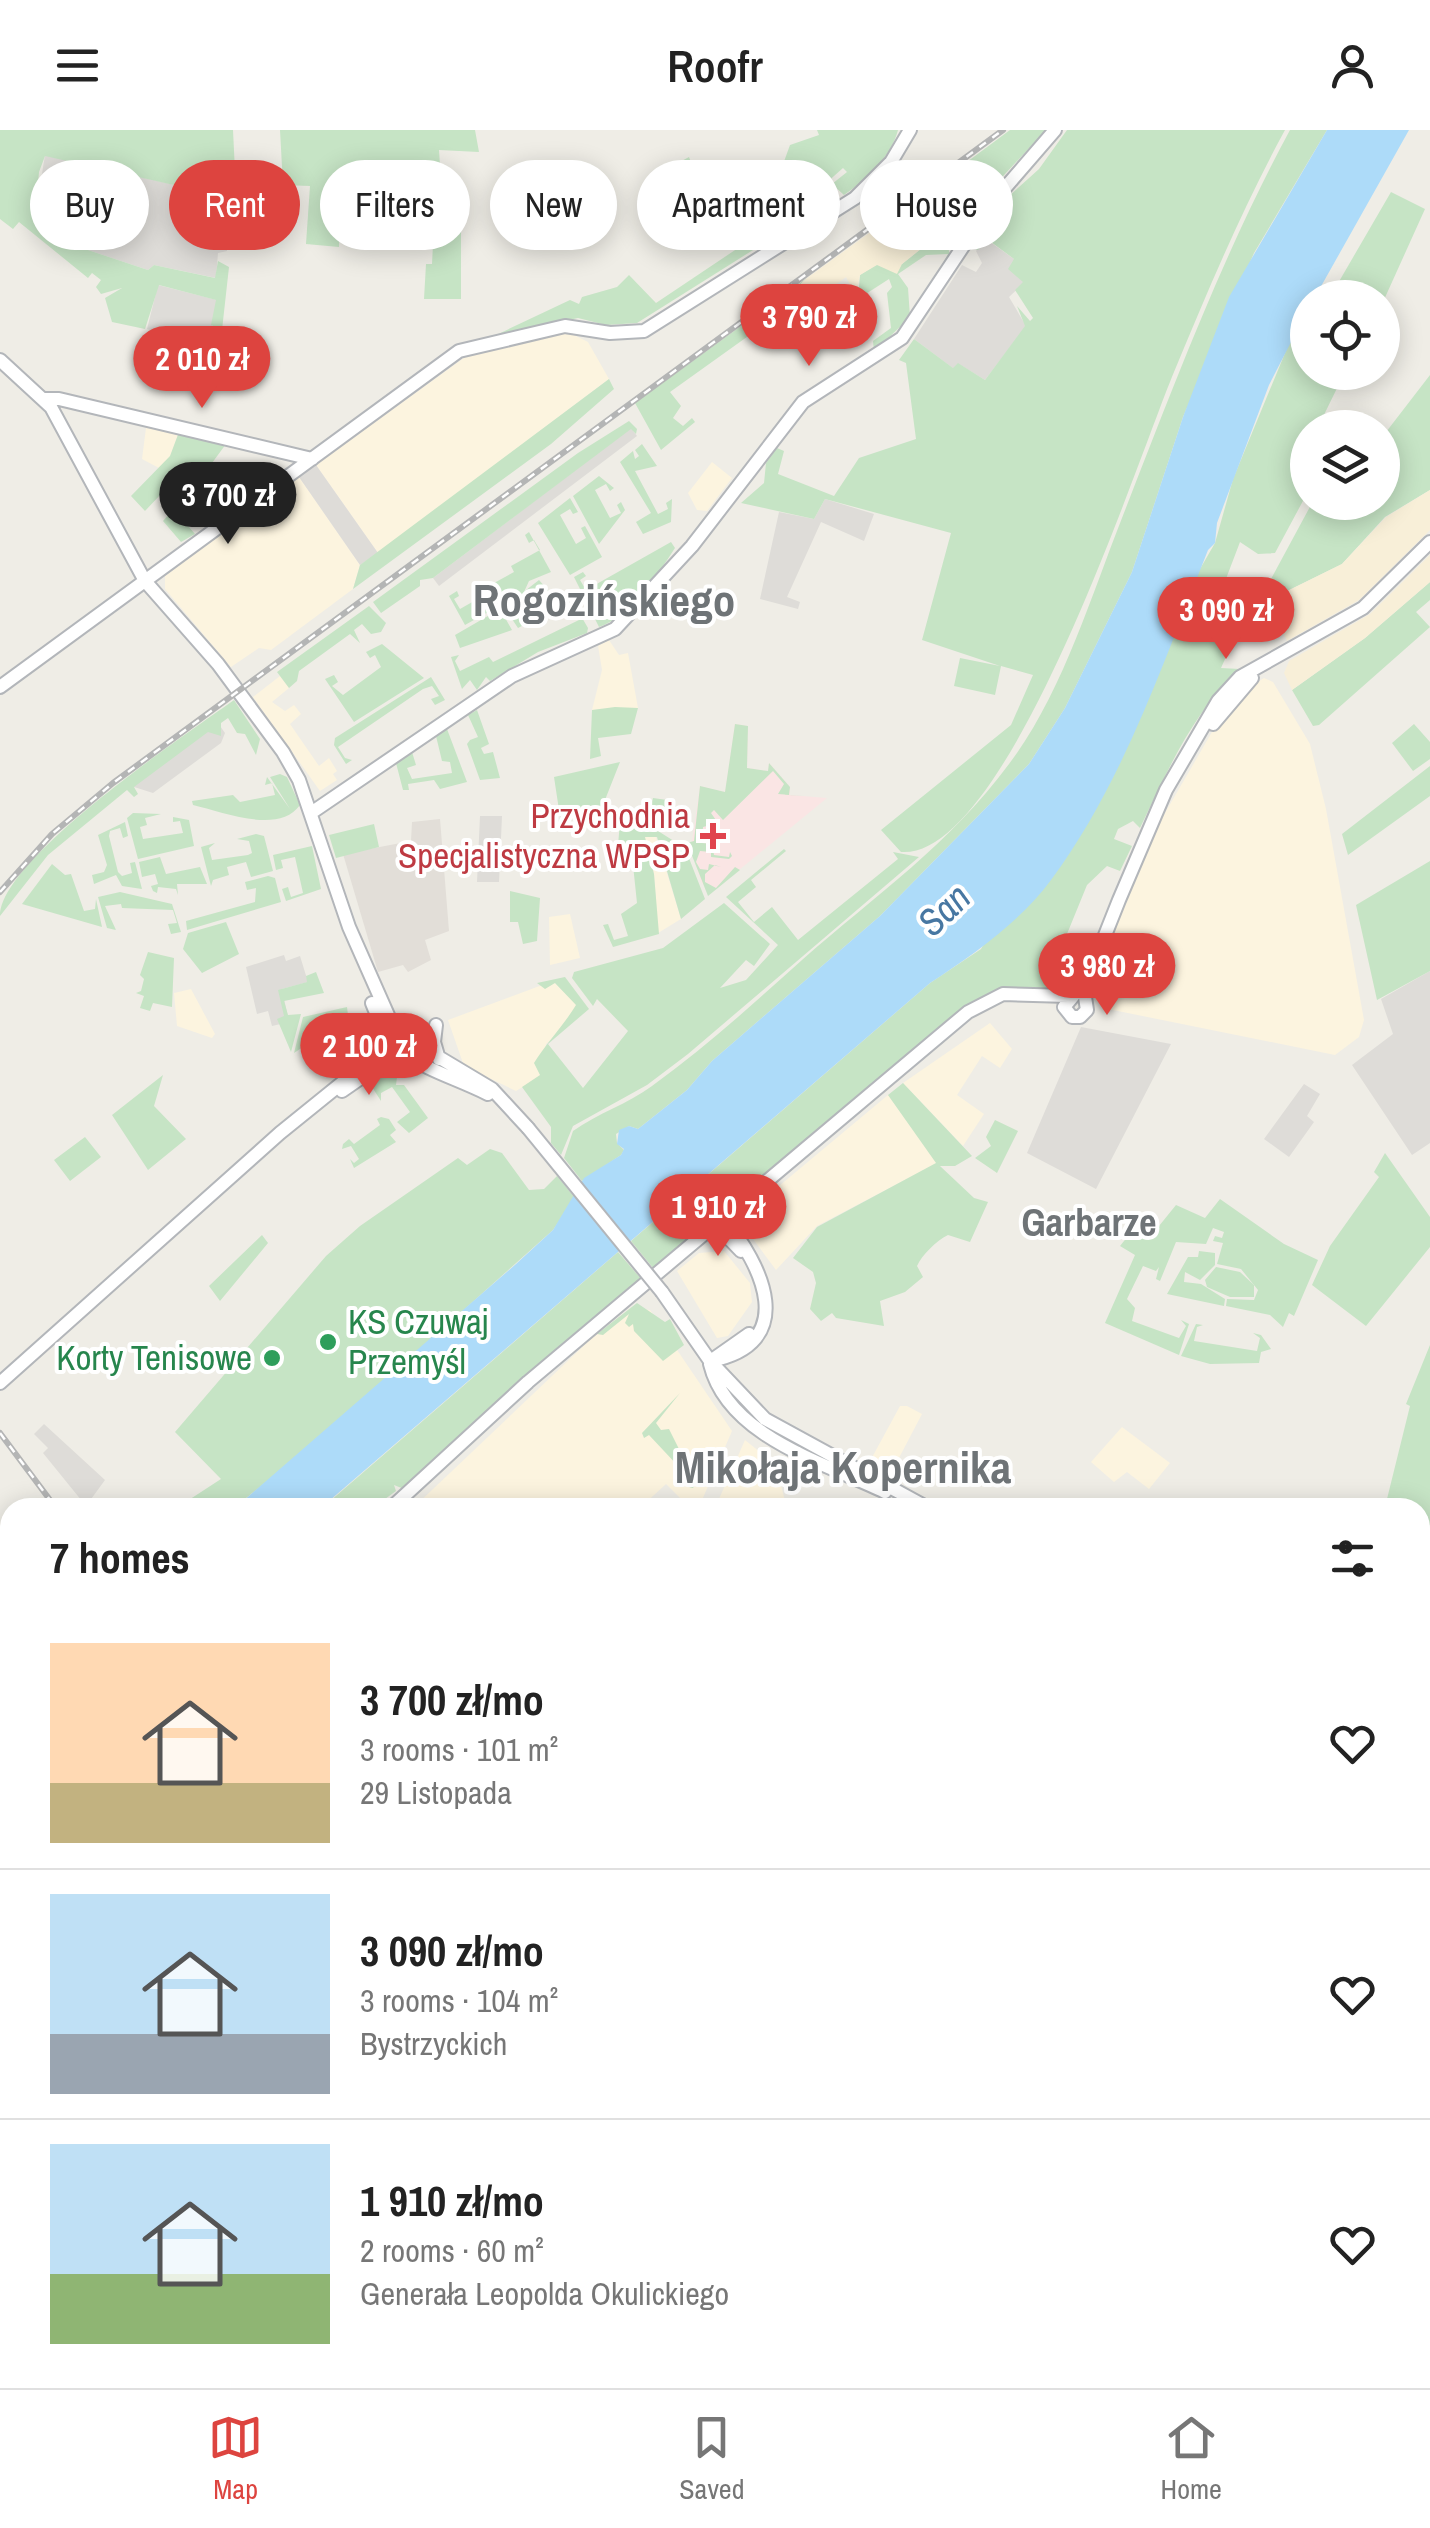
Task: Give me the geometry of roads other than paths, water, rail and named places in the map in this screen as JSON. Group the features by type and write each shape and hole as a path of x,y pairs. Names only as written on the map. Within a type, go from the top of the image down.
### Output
{"street":[{"path":"0,687 459,351 565,326 632,334 654,326 842,207 876,180 910,130"},
{"path":"311,812 512,676 615,629 692,546 803,402 902,338 1011,178 1055,130"},
{"path":"0,360 45,399 145,581 218,664 283,752 311,812 350,927 357,963 400,1043 490,1096 528,1128"},
{"path":"45,399 312,459"},
{"path":"59,420 59,410 70,403"},
{"path":"402,1498 528,1382 984,1000 1012,992 1074,999 1094,963 1152,824 1228,704 1267,663 1363,608 1430,542"},
{"path":"304,794 332,796"},
{"path":"436,1025 433,1038 439,1059"},
{"path":"400,1043 439,1059 501,1096 662,1292 710,1361 752,1406 787,1435 909,1498"},
{"path":"0,1383 314,1106 400,1043"},
{"path":"730,1233 736,1206"},
{"path":"710,1361 733,1357 758,1330 768,1297 749,1254 719,1221"},
{"path":"700,1237 730,1233"},
{"path":"710,1361 720,1391 772,1438 895,1498"}],"water":[{"name":"San","path":"1327,130 1409,130 1325,280 1290,280 1290,344 1269,385 1217,523 1215,543 1208,550 1121,762 1077,843 1039,895 1010,924 930,983 332,1498 247,1498 553,1230 584,1178 621,1155 624,1149 617,1144 619,1130 629,1126 638,1129 687,1090 712,1061 880,916 1029,764 1065,708 1132,572 1183,417 1229,297"}],"railway":[{"path":"0,892 52,834 113,783 1003,130"},
{"path":"0,1433 49,1498"}],"place":[{"name":"Przychodnia Specjalistyczna WPSP","path":"713,836"},
{"name":"KS Czuwaj Przemyśl","path":"328,1342"},
{"name":"Korty Tenisowe","path":"272,1358"}],"district":[{"name":"Rogozińskiego","path":"604,600"},
{"name":"Garbarze","path":"1089,1223"},
{"name":"Mikołaja Kopernika","path":"843,1467"}]}
